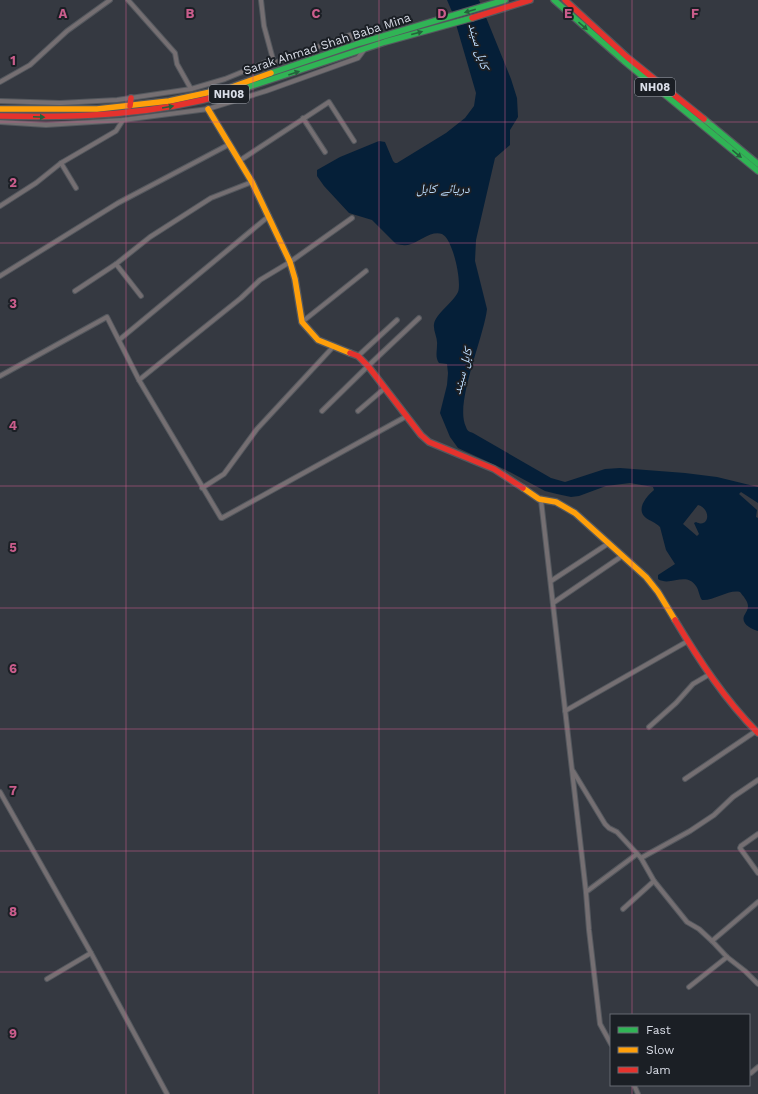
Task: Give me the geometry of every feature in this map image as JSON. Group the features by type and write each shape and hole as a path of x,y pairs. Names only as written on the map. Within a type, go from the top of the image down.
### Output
{"main road":[{"name":"Sarak Ahmad Shah Baba Mina","path":"0,109 97,109 169,101 228,88 360,43 505,0"},
{"name":"NH08","path":"0,116 79,117 140,115 203,101 265,84 364,49 530,0"},
{"name":"NH08","path":"554,0 625,59 758,164"},
{"name":"NH08","path":"565,0 625,59 758,171"},
{"path":"130,106 131,98"},
{"path":"97,109 98,102"},
{"path":"208,109 228,145 252,182 290,262 295,279 302,322 307,329 318,340 358,356 386,388 421,435 429,442 494,469 541,500 556,502 576,513 646,577 658,592 710,674 739,714 757,732"}],"street":[{"path":"0,82 30,65 67,31 110,0"},
{"path":"128,0 175,53 177,64 191,89"},
{"path":"261,0 264,26 274,63"},
{"path":"0,101 60,103 98,102 191,89 225,79 266,62 274,63 350,35 360,43"},
{"path":"0,122 46,125 123,120 140,115 208,109 266,91 358,58 364,49"},
{"path":"239,161 329,102 354,141"},
{"path":"303,118 325,152"},
{"path":"0,206 36,183 61,163 116,131 123,120"},
{"path":"0,276 118,203 228,145"},
{"path":"61,163 76,188"},
{"path":"75,292 116,264 150,237 211,198 252,182"},
{"path":"119,340 269,216"},
{"path":"139,380 241,298 260,280 290,262 352,218"},
{"path":"116,264 141,296"},
{"path":"302,322 366,270"},
{"path":"0,376 107,317 139,380 220,518 407,416"},
{"path":"322,411 419,318"},
{"path":"358,356 397,320"},
{"path":"202,488 224,474 257,430 333,347"},
{"path":"358,411 386,388"},
{"path":"541,500 600,1024 610,1042"},
{"path":"551,581 609,543"},
{"path":"553,603 622,556"},
{"path":"565,711 688,641"},
{"path":"649,728 676,703 693,684 710,674"},
{"path":"685,779 757,732"},
{"path":"572,769 608,828 617,832 641,858 654,881 687,922 699,929 727,958 745,971 758,984"},
{"path":"641,858 690,831 714,815 733,797 758,780"},
{"path":"0,792 167,1094"},
{"path":"758,834 740,848 758,874"},
{"path":"586,892 637,854"},
{"path":"623,908 654,881"},
{"path":"712,941 758,902"},
{"path":"47,979 90,953"},
{"path":"688,987 727,958"},
{"path":"751,1073 758,1067"}],"water":[{"name":"دریائے کابل","path":"447,0 479,0 511,79 517,98 518,117 510,130 510,145 495,158 476,240 475,261 487,309 464,403 463,416 466,428 470,432 551,478 565,482 605,469 620,468 717,477 758,487 758,503 741,492 739,494 757,510 758,631 745,624 743,619 748,609 748,604 740,592 731,592 711,599 702,600 697,588 688,580 663,581 658,579 658,575 675,564 666,550 660,527 646,518 642,511 643,503 654,490 653,487 630,483 606,486 579,496 571,497 545,491 506,470 458,448 450,437 440,413 447,385 448,373 447,364 439,363 437,359 437,342 434,327 435,320 456,296 459,287 456,261 450,244 442,234 434,233 409,245 396,244 372,220 349,213 324,186 317,176 317,170 340,157 379,141 385,142 393,161 397,163 446,133 465,118 474,106 476,93 453,14","holes":["698,505 702,507 707,514 707,518 704,523 694,523 699,534 697,536 683,524"]}],"traffic: fast":[{"path":"271,73 360,43 505,0"},
{"path":"554,0 624,61 758,171"},
{"path":"230,93 385,42 472,18"},
{"path":"704,119 758,164"}],"traffic: slow":[{"path":"0,109 97,109 169,101 229,88 271,73"},
{"path":"208,109 252,182 290,262 295,279 302,322 318,340 350,353"},
{"path":"523,488 539,499 556,502 575,513 646,577 658,592 675,620"}],"traffic: jam":[{"path":"472,18 530,0"},
{"path":"565,0 627,57 704,119"},
{"path":"0,116 116,114 173,106 230,93"},
{"path":"130,106 131,98"},
{"path":"350,353 358,356 368,366 421,435 429,442 494,469 523,488"},
{"path":"675,620 713,679 734,707 758,733"}],"water label":[{"name":"کابل سيند","path":"479,46"},
{"name":"کابل سيند","path":"462,371"}]}
